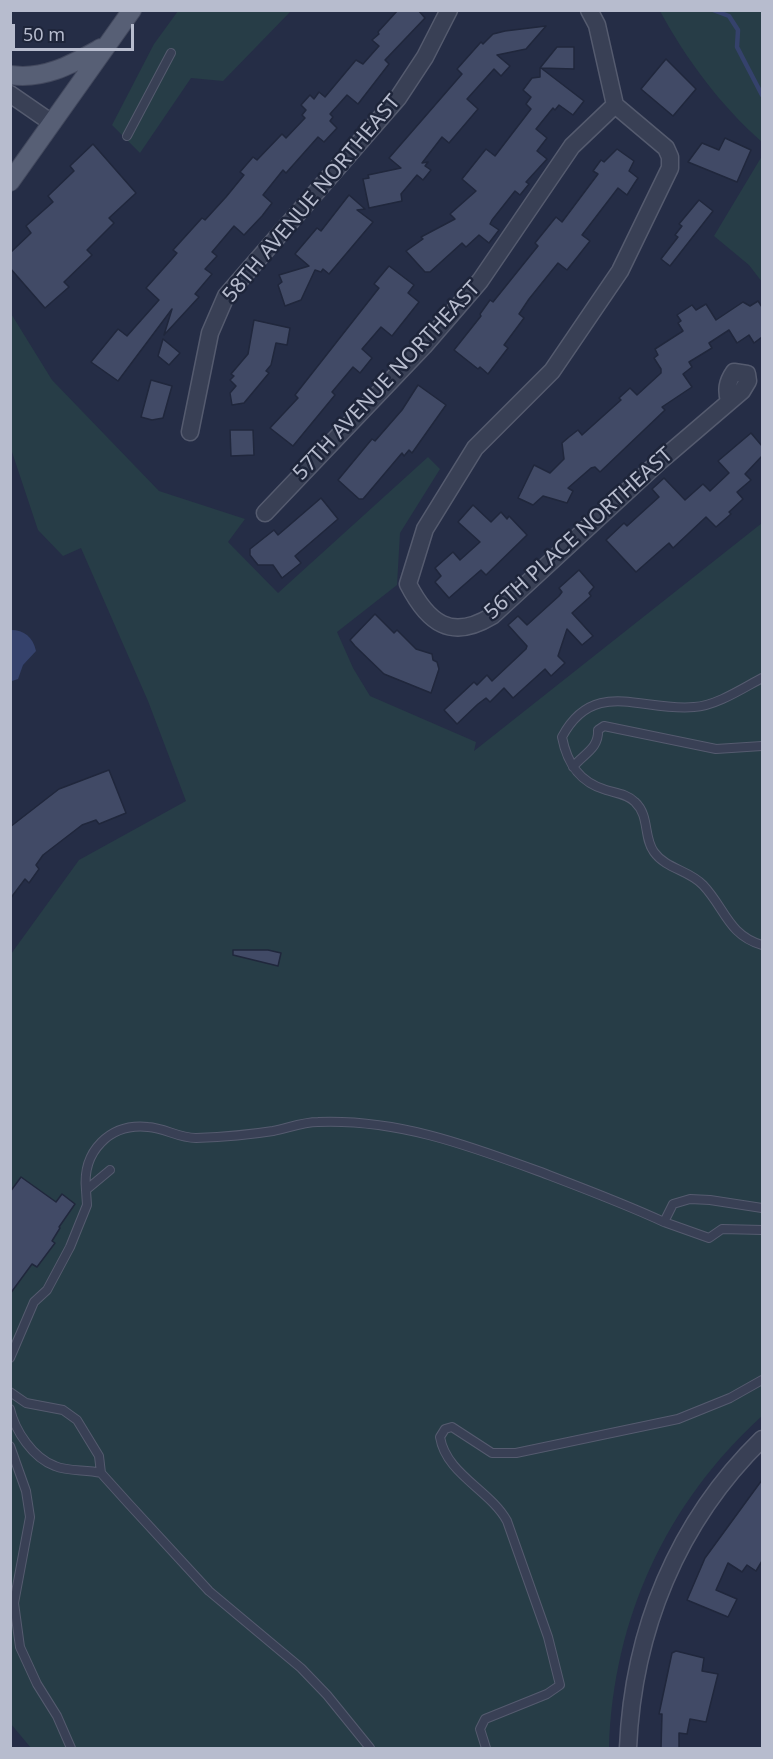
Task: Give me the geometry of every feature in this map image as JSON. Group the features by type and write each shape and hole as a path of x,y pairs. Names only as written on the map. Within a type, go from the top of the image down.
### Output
{"main road":[{"path":"15,176 132,10"},
{"path":"10,75 40,75 65,68 106,46"},
{"path":"15,176 39,160 96,76 106,46"}],"street":[{"name":"58TH AVENUE NORTHEAST","path":"190,432 210,333 226,296 398,98 425,57 449,10"},
{"path":"589,10 597,25 615,105"},
{"path":"10,94 52,123"},
{"name":"56TH PLACE NORTHEAST","path":"615,105 666,148 670,157 670,168 620,272 552,371 475,448 425,529 408,584 420,608 440,624 460,629 475,627 492,616 729,401"},
{"name":"57TH AVENUE NORTHEAST","path":"265,513 424,346 473,290 572,146 615,105"},
{"path":"628,1749 629,1709 639,1654 657,1595 684,1541 707,1505 762,1439"}],"lane":[{"path":"127,136 171,53"},
{"path":"762,678 697,707 675,708 613,700 595,703 578,714 562,737 565,754 573,767 592,785 622,793 635,801 643,813 652,850 659,859 703,885 725,916 747,941 762,951"},
{"path":"573,767 595,746 598,741 598,730 604,726 716,749 762,746"},
{"path":"747,941 762,945"},
{"path":"10,1358 34,1302 47,1290 70,1247 87,1205 87,1169 98,1144 113,1132 129,1126 151,1127 177,1137 197,1138 250,1135 316,1122 408,1128 482,1150 580,1186 664,1222 709,1238 722,1229 762,1230"},
{"path":"86,1190 111,1170"},
{"path":"664,1222 673,1204 690,1199 762,1208"},
{"path":"486,1749 480,1729 485,1719 547,1694 560,1686 548,1637 507,1521 501,1511 451,1461 442,1447 440,1437 445,1429 452,1427 492,1453 516,1454 678,1419 730,1398 762,1380"},
{"path":"10,1392 27,1403 63,1410 77,1420 91,1438 99,1456 101,1473 209,1591 301,1668 327,1695 370,1749"},
{"path":"10,1409 16,1429 33,1451 54,1466 101,1473"},
{"path":"10,1446 26,1491 30,1517 14,1603 20,1647 37,1684 57,1716 70,1749"}],"shaded area":[{"path":"178,11 291,11 223,81 191,78 140,153 112,125 154,44"},
{"path":"660,11 762,11 762,142 732,113 705,81 681,47"},
{"path":"762,156 762,282 749,265 714,236"},
{"path":"10,312 52,380 159,491 245,519 228,542 278,593 428,457 440,469 400,533 397,585 337,632 353,668 370,696 476,742 474,751 762,523 762,1416 728,1450 698,1486 672,1525 651,1566 634,1609 621,1654 613,1700 609,1748 31,1748 11,1724 11,954 79,860 186,801 148,701 81,548 63,556 38,530 11,449"}],"water":[{"path":"11,630 27,635 36,651 23,665 18,679 12,681"}],"building":[{"path":"398,10 418,10 425,18 385,60 389,64 358,104 347,95 330,114 333,117 330,121 337,128 324,142 318,137 286,173 283,170 263,195 272,203 262,216 244,235 234,226 212,252 217,256 205,269 212,274 195,294 199,297 164,335 172,309 118,381 91,362 118,329 127,336 159,300 146,288 177,253 173,250 202,218 205,220 244,175 240,172 253,157 257,160 282,134 286,138 305,118 302,115 306,110 301,105 310,95 314,99 319,92 325,97 356,60 363,64 379,46 372,40"},
{"path":"546,26 526,49 497,55 510,66 501,76 494,69 467,99 478,109 449,143 442,137 422,163 428,162 425,166 431,170 423,180 417,175 401,194 402,201 369,208 363,179 369,178 368,175 401,168 389,158 462,74 457,69 481,42 483,44 493,34 505,31"},
{"path":"557,47 574,47 574,69 541,68 584,101 573,115 559,105 555,110 553,108 536,129 547,138 537,151 547,159 526,182 529,184 520,195 515,191 492,220 490,224 499,230 489,243 479,235 466,247 462,243 430,272 425,272 406,251 423,239 421,237 455,219 450,214 476,191 462,179 486,149 495,156 531,109 526,104 531,97 523,90 532,78 540,77 540,68"},
{"path":"666,59 696,89 673,116 641,89"},
{"path":"725,138 751,150 737,182 688,162 702,143 719,150"},
{"path":"93,144 136,193 109,218 114,223 87,250 92,255 64,282 69,287 45,308 10,268 10,253 31,233 26,226 53,202 48,196 74,171 70,166"},
{"path":"617,149 634,161 629,171 638,178 627,195 618,188 582,235 590,241 567,270 558,263 529,299 519,314 524,318 504,345 508,348 488,374 480,367 478,369 454,350 481,316 480,314 490,300 493,302 538,246 535,243 556,217 562,222 598,174 593,171 601,160 604,162"},
{"path":"349,195 365,209 357,210 373,222 329,274 323,269 321,272 315,270 301,300 285,306 278,285 282,282 279,275 309,266 295,254 317,228 321,231"},
{"path":"699,200 713,211 670,266 661,259 678,237 675,235 682,226 679,224"},
{"path":"389,266 414,285 408,293 419,302 392,336 381,327 362,349 372,358 360,373 353,367 332,392 335,395 293,446 270,428 298,398 295,395 379,288 374,284"},
{"path":"758,301 762,307 762,337 754,343 749,335 737,343 729,330 709,343 712,348 689,362 692,367 683,374 692,387 662,407 665,410 600,472 595,467 591,468 568,488 573,491 567,503 543,496 533,505 518,498 534,465 550,473 564,459 562,443 578,430 582,435 621,400 619,398 630,388 637,395 661,373 654,358 658,355 655,349 683,331 678,323 681,321 677,315 692,305 696,310 706,304 716,320 743,302 750,306"},
{"path":"254,320 290,328 287,345 276,343 271,365 266,371 269,373 244,403 232,405 230,393 236,386 230,380 234,376 231,374 248,354"},
{"path":"163,339 180,353 169,365 158,356"},
{"path":"151,380 172,386 163,418 152,420 141,417"},
{"path":"418,385 446,405 412,453 409,450 404,456 402,453 363,499 359,499 338,480 372,439 375,441 402,410"},
{"path":"230,430 253,430 254,455 231,456"},
{"path":"751,433 762,446 762,456 745,474 751,480 737,492 743,499 729,512 731,514 716,527 706,517 673,548 669,543 636,572 606,540 624,523 627,526 659,497 652,489 664,478 685,500 703,484 710,491 729,473 718,461"},
{"path":"321,498 338,519 295,556 301,563 282,578 273,565 258,565 250,555 250,549 274,530 278,535"},
{"path":"473,505 491,522 501,512 507,519 509,516 527,535 486,575 481,570 449,598 435,582 441,576 435,568 453,552 460,560 480,542 458,522"},
{"path":"579,570 594,587 589,593 591,596 572,613 593,636 582,645 567,629 558,656 565,663 551,676 545,669 513,698 504,688 490,702 486,698 478,704 457,724 444,710 474,682 477,685 487,675 492,681 526,649 527,646 508,625 518,616 527,625 559,596 562,592 559,588"},
{"path":"375,614 394,633 397,630 416,649 432,654 439,669 431,693 384,674 350,640"},
{"path":"109,770 126,813 99,824 96,820 82,825 43,855 36,865 39,869 29,883 25,879 10,899 10,827 59,789"},
{"path":"233,950 268,950 281,953 278,966 233,955"},
{"path":"21,1177 56,1202 62,1194 75,1204 59,1227 52,1241 55,1243 37,1267 32,1264 10,1294 10,1192"},
{"path":"762,1480 762,1561 756,1571 747,1565 742,1572 728,1563 716,1590 737,1599 728,1617 687,1600 705,1558"},
{"path":"676,1651 704,1658 702,1671 718,1674 706,1722 690,1719 687,1734 679,1733 679,1749 661,1749 662,1714 659,1714 672,1653"}],"waterway":[{"path":"713,10 729,16 738,30 737,47 762,95"}]}
